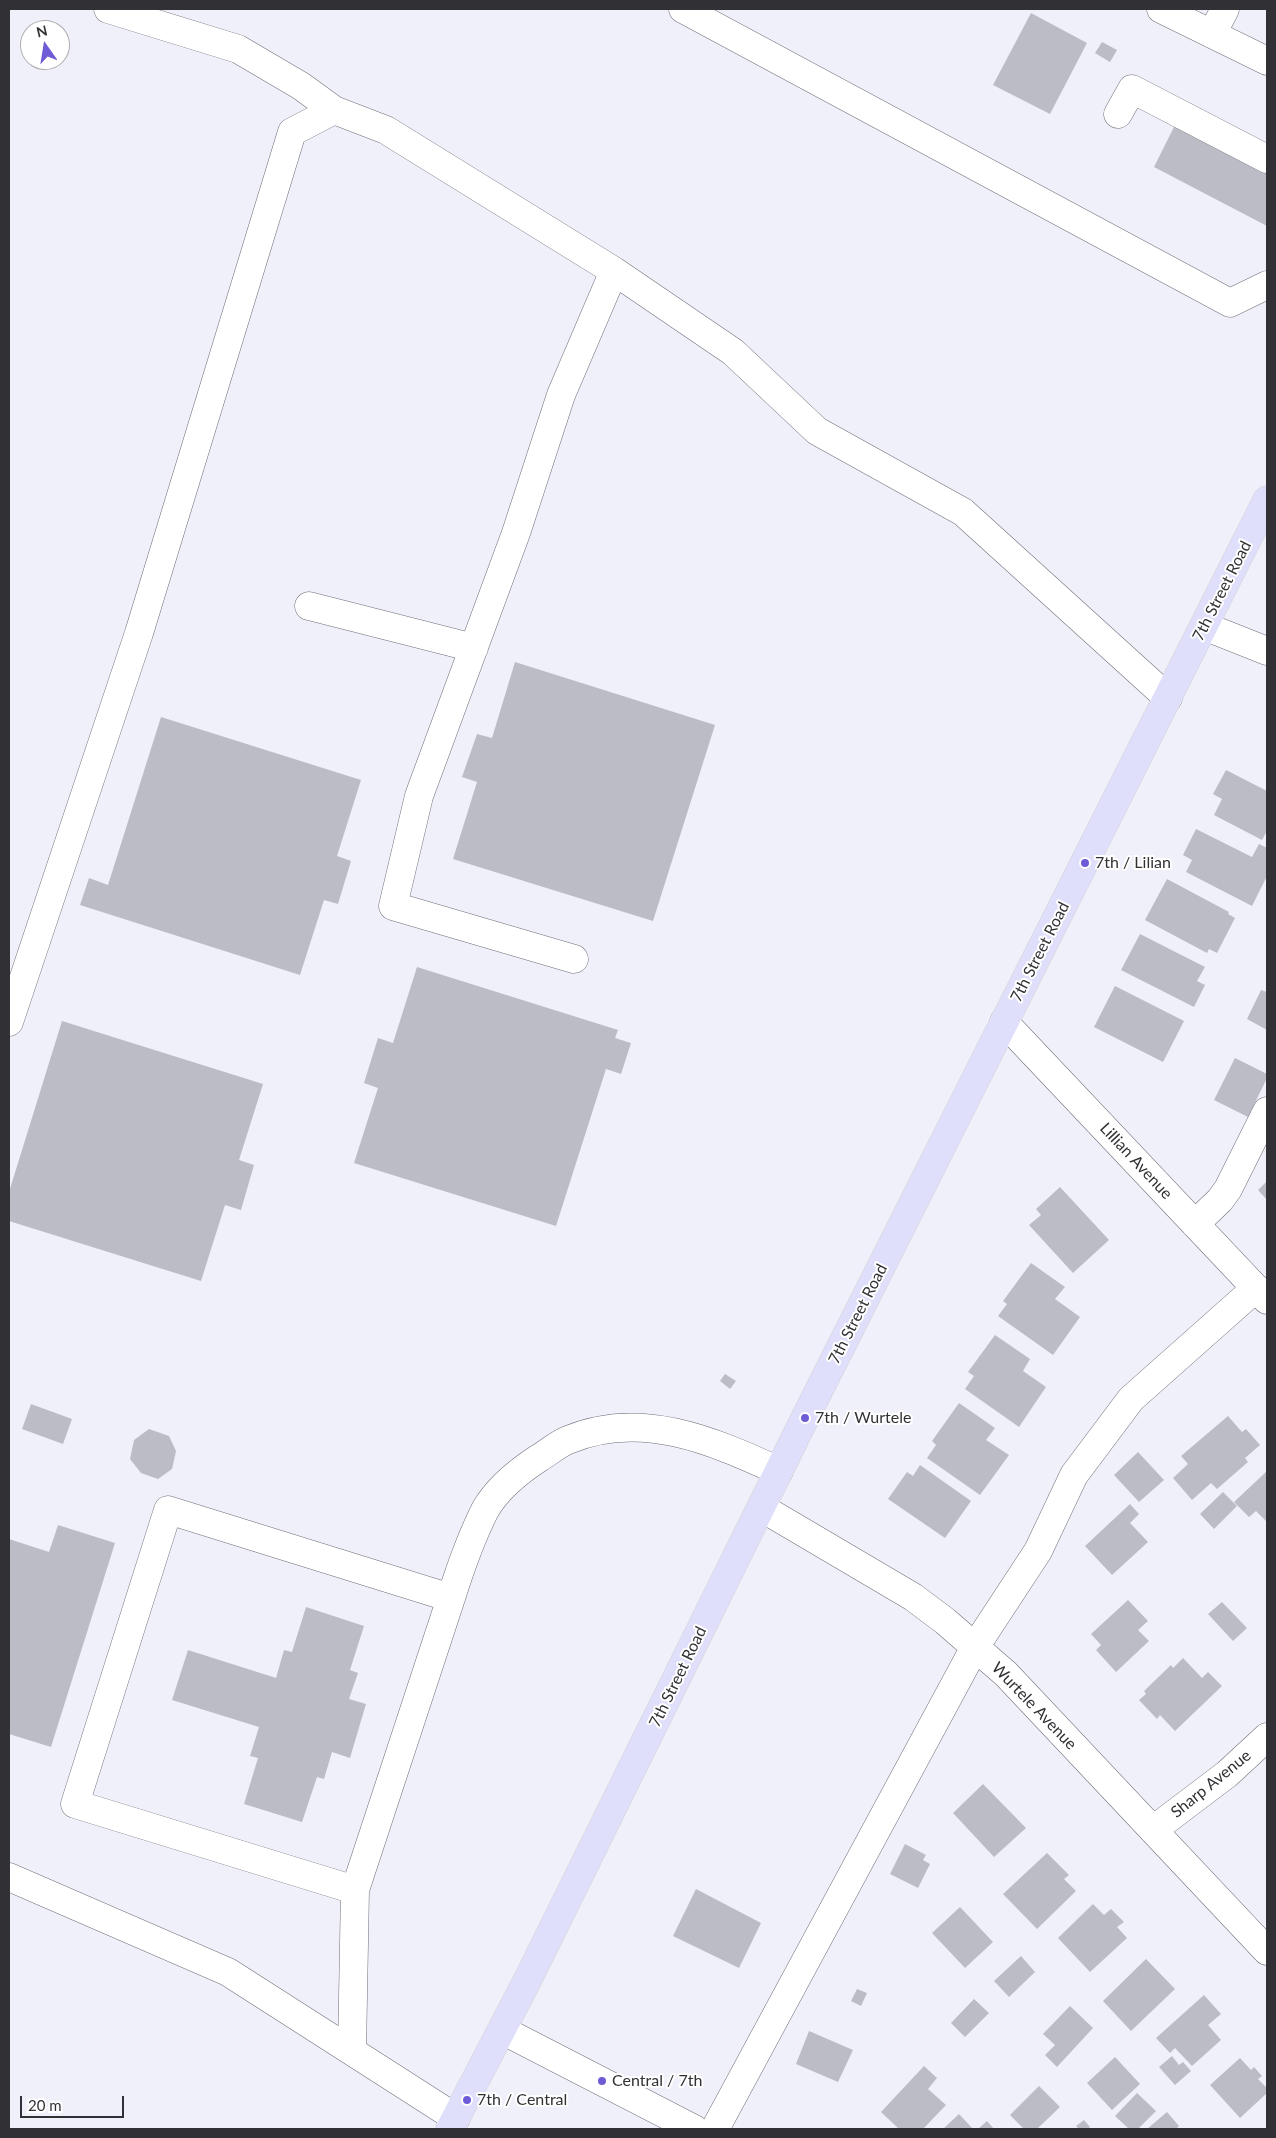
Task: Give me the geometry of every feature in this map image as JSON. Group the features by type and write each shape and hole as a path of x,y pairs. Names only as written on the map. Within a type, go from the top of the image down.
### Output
{"main road":[{"name":"7th Street Road","path":"453,2124 502,2030 779,1471 1267,500"}],"street":[{"path":"108,9 238,49 301,86 334,110 386,130 614,271 733,352 817,431 963,512 1168,698"},
{"path":"683,9 1230,303 1267,284"},
{"path":"1161,9 1267,61"},
{"path":"1212,34 1225,9"},
{"path":"1118,114 1132,89 1267,159"},
{"path":"9,1022 139,633 292,132 334,110"},
{"path":"574,959 393,906 420,796 516,533 561,395 614,271"},
{"path":"309,606 474,648"},
{"path":"1204,626 1267,651"},
{"name":"Lillian Avenue","path":"1004,1022 1262,1294"},
{"path":"1195,1224 1220,1200 1228,1188 1267,1111"},
{"path":"715,2129 975,1647 1038,1551 1074,1474 1131,1398 1262,1294"},
{"path":"352,2051 355,1890 462,1563 486,1509 499,1491 526,1466 568,1440 612,1429 648,1427 677,1432 727,1448 779,1471"},
{"name":"Wurtele Avenue","path":"762,1508 912,1597 945,1621 1006,1674 1267,1951"},
{"path":"355,1890 75,1804 168,1510 451,1598"},
{"name":"Sharp Avenue","path":"1153,1830 1227,1774 1267,1737"},
{"path":"9,1877 228,1972 352,2051 453,2124"},
{"path":"502,2030 694,2129"}],"building":[{"path":"1031,13 1087,43 1050,114 993,85"},
{"path":"1102,42 1117,50 1110,62 1095,53"},
{"path":"1176,123 1267,170 1267,226 1154,167"},
{"path":"515,662 715,725 653,921 453,859 477,782 462,777 477,734 492,738"},
{"path":"161,717 361,780 337,856 351,861 338,904 324,900 300,975 80,905 89,878 108,885"},
{"path":"1226,770 1267,791 1267,831 1262,840 1214,815 1222,799 1213,794"},
{"path":"1196,829 1252,857 1259,844 1267,848 1267,876 1252,906 1186,872 1192,860 1183,855"},
{"path":"1167,879 1229,912 1228,914 1235,918 1217,953 1209,949 1207,953 1145,920"},
{"path":"1140,934 1205,967 1197,981 1205,985 1194,1007 1121,970"},
{"path":"417,967 618,1030 615,1038 631,1043 621,1074 606,1069 556,1226 354,1163 378,1088 364,1083 378,1038 393,1043"},
{"path":"1115,986 1184,1021 1163,1062 1094,1027"},
{"path":"1261,990 1267,992 1267,1030 1247,1019"},
{"path":"62,1021 263,1084 239,1160 254,1165 241,1210 225,1205 201,1281 9,1221 9,1192"},
{"path":"1235,1058 1267,1074 1267,1078 1248,1117 1214,1100"},
{"path":"1267,1181 1267,1200 1258,1190"},
{"path":"1060,1187 1109,1240 1073,1273 1029,1225 1041,1215 1036,1209"},
{"path":"1031,1263 1065,1287 1055,1299 1080,1317 1053,1355 998,1316 1007,1304 1003,1301"},
{"path":"995,1335 1030,1359 1023,1371 1046,1387 1019,1427 965,1389 974,1376 968,1372"},
{"path":"725,1374 736,1381 730,1389 720,1381"},
{"path":"959,1403 995,1428 986,1440 1009,1455 980,1495 927,1458 936,1445 932,1441"},
{"path":"31,1404 72,1419 63,1444 22,1429"},
{"path":"1228,1416 1242,1432 1246,1429 1260,1445 1245,1458 1248,1462 1217,1489 1211,1483 1192,1500 1173,1478 1188,1464 1181,1456"},
{"path":"149,1429 169,1436 176,1451 172,1469 158,1479 141,1473 130,1459 134,1440"},
{"path":"1138,1452 1164,1480 1139,1502 1114,1475"},
{"path":"920,1465 971,1501 945,1538 888,1499 907,1472 913,1476"},
{"path":"1267,1471 1267,1522 1256,1511 1249,1517 1234,1502"},
{"path":"1223,1492 1237,1506 1214,1529 1200,1514"},
{"path":"1130,1504 1139,1514 1130,1523 1148,1542 1112,1575 1085,1546"},
{"path":"58,1525 115,1543 51,1747 9,1734 9,1539 49,1552"},
{"path":"1128,1600 1148,1621 1138,1630 1149,1641 1116,1672 1096,1650 1101,1645 1091,1634"},
{"path":"1222,1602 1247,1628 1233,1641 1208,1614"},
{"path":"306,1607 364,1626 350,1670 358,1673 349,1699 366,1704 350,1758 332,1752 324,1779 317,1777 302,1822 244,1804 258,1758 250,1756 259,1727 172,1700 188,1650 276,1678 284,1650 292,1652"},
{"path":"1183,1658 1202,1678 1208,1672 1222,1686 1175,1731 1160,1715 1157,1719 1139,1700 1146,1694 1144,1691 1171,1665 1173,1668"},
{"path":"983,1784 1026,1828 994,1857 953,1813"},
{"path":"905,1844 926,1855 923,1860 930,1864 918,1888 890,1874"},
{"path":"1047,1853 1069,1875 1064,1879 1076,1891 1037,1929 1003,1894"},
{"path":"696,1889 761,1923 739,1968 673,1936"},
{"path":"1093,1904 1104,1915 1111,1909 1124,1922 1117,1927 1127,1938 1090,1972 1058,1938"},
{"path":"960,1907 993,1942 965,1968 932,1933"},
{"path":"1021,1956 1035,1972 1009,1997 994,1981"},
{"path":"1146,1959 1175,1989 1131,2031 1103,2001"},
{"path":"857,1989 867,1993 861,2006 851,2001"},
{"path":"1204,1995 1221,2014 1208,2025 1221,2040 1192,2066 1175,2048 1170,2053 1156,2038"},
{"path":"974,1999 989,2013 965,2037 951,2023"},
{"path":"1070,2006 1093,2028 1057,2067 1045,2055 1055,2045 1043,2034"},
{"path":"809,2031 853,2050 838,2082 796,2064"},
{"path":"1172,2056 1179,2065 1183,2062 1191,2071 1175,2085 1159,2067"},
{"path":"1115,2057 1140,2084 1112,2110 1087,2083"},
{"path":"1240,2058 1251,2070 1254,2067 1262,2076 1258,2079 1267,2088 1267,2093 1240,2118 1210,2085"},
{"path":"924,2066 937,2078 928,2089 946,2105 923,2129 899,2129 881,2112"},
{"path":"1039,2086 1060,2107 1037,2129 1024,2129 1010,2115"},
{"path":"1137,2093 1156,2111 1138,2129 1129,2129 1115,2116"},
{"path":"1167,2112 1179,2126 1176,2129 1147,2129"},
{"path":"959,2114 973,2129 943,2129"},
{"path":"1084,2120 1090,2127 1088,2129 1079,2129 1076,2126"},
{"path":"987,2121 994,2129 978,2129"}],"place":[{"name":"7th / Lilian","path":"1085,863"},
{"name":"7th / Wurtele","path":"805,1418"},
{"name":"Central / 7th","path":"602,2081"},
{"name":"7th / Central","path":"467,2100"}]}
